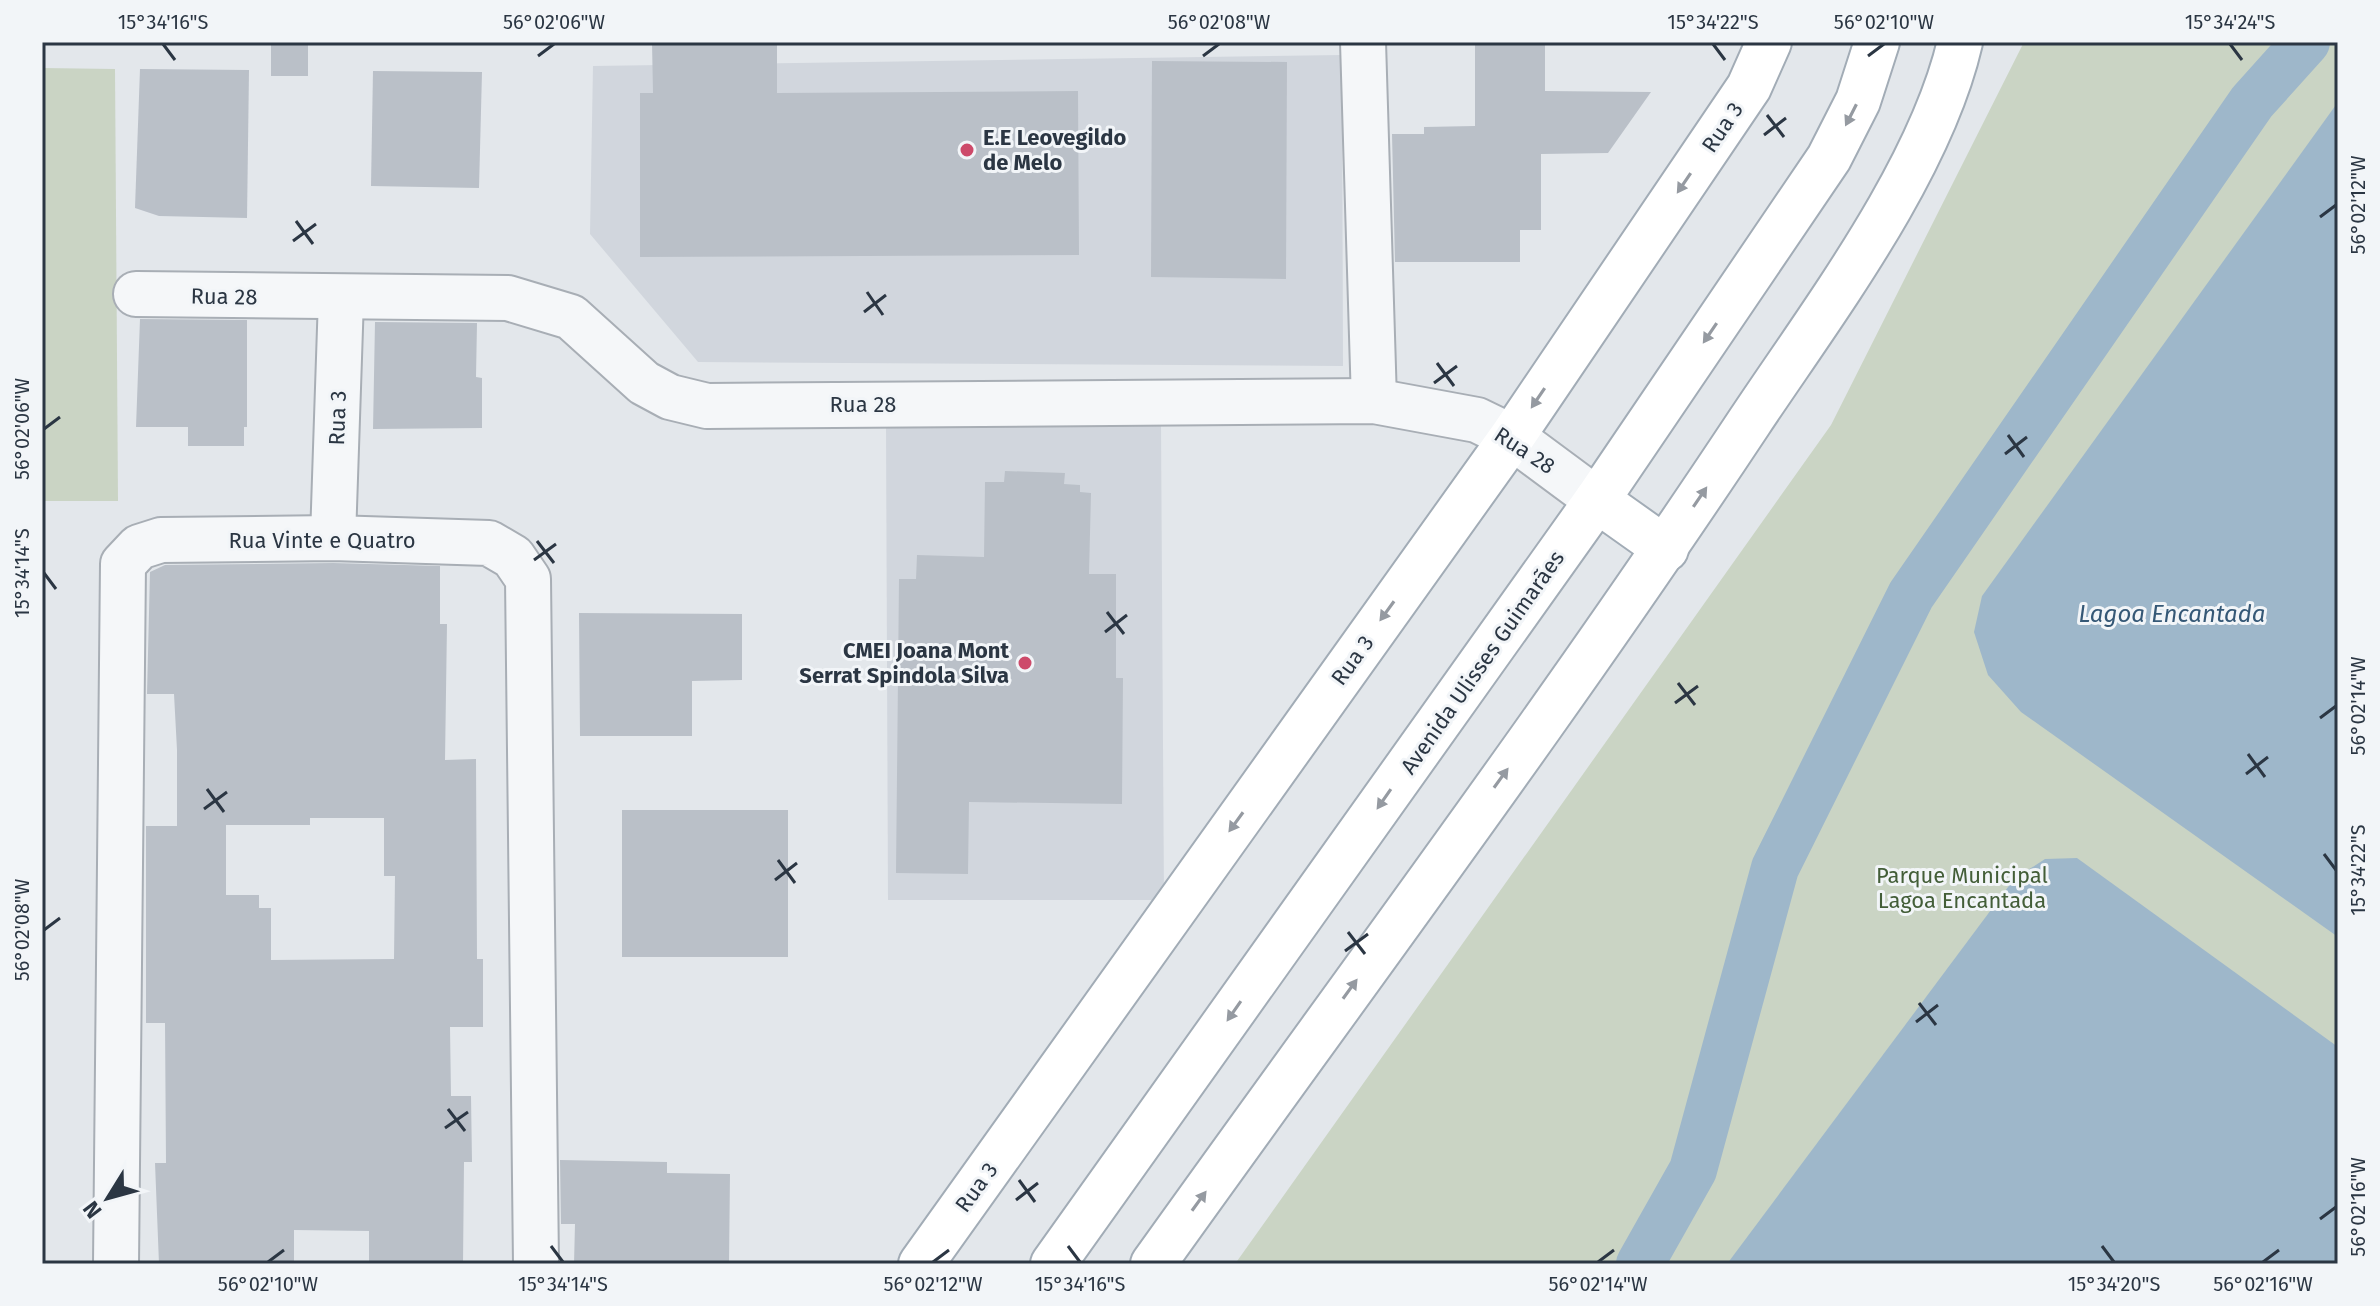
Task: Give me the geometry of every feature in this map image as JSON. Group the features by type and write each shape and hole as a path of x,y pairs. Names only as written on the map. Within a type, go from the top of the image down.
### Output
{"main road":[{"name":"Avenida Ulisses Guimarães","path":"1053,1264 1597,500 1829,158 1858,101 1877,42"},
{"path":"1153,1264 1666,549 1827,305 1911,169 1939,108 1960,42"},
{"name":"Rua 3","path":"921,1264 1512,437 1749,87 1769,44"},
{"path":"1597,500 1666,549"}],"street":[{"path":"1363,42 1374,401"},
{"name":"Rua 28","path":"136,294 508,298 571,317 644,383 670,397 707,406 1374,401 1477,420 1512,437 1597,500"},
{"name":"Rua 3","path":"333,538 341,298"},
{"name":"Rua Vinte e Quatro","path":"116,1264 123,564 139,547 161,540 333,538 489,543 513,557 528,579 536,1264"}],"shaded area":[{"name":"E.E Leovegildo de Melo","path":"1342,55 1343,366 698,362 590,234 593,66"},
{"name":"CMEI Joana Mont Serrat Spindola Silva","path":"886,426 1161,426 1164,900 888,900"}],"green space":[{"name":"Parque Municipal Lagoa Encantada","path":"2024,42 2338,42 2338,1264 1235,1264 1831,425"},
{"path":"42,68 115,69 118,501 42,501"}],"water":[{"name":"Lagoa Encantada","path":"2338,102 2338,937 2021,712 1988,675 1974,632 1982,596"},
{"path":"2077,858 2338,1047 2338,1264 1727,1264 2014,879 2045,859"}],"building":[{"path":"271,42 308,42 308,76 271,76"},
{"path":"652,42 777,42 777,93 1078,91 1079,255 640,257 640,93 653,93"},
{"path":"1475,42 1545,42 1545,91 1651,92 1608,153 1541,154 1541,230 1520,230 1520,262 1395,262 1392,134 1424,134 1424,127 1475,126"},
{"path":"1152,61 1287,62 1286,279 1151,277"},
{"path":"140,69 249,70 247,218 159,216 135,208"},
{"path":"373,71 482,72 479,188 371,186"},
{"path":"140,319 247,320 247,427 244,427 244,446 188,446 188,427 136,427"},
{"path":"375,322 477,323 476,377 482,378 482,428 373,429"},
{"path":"1005,471 1065,473 1064,484 1080,485 1080,492 1091,493 1089,574 1116,574 1116,678 1123,678 1122,804 969,802 968,874 896,873 899,579 916,579 917,555 984,557 985,482 1004,482"},
{"path":"333,563 440,566 440,624 447,624 445,760 476,759 477,959 483,959 483,1027 450,1027 451,1096 471,1096 472,1162 464,1162 463,1264 369,1264 369,1231 294,1230 294,1264 159,1264 155,1163 166,1163 165,1023 146,1023 146,826 177,826 177,750 174,694 147,694 150,572 165,565","holes":["310,818 384,818 384,876 395,876 394,959 271,960 271,908 259,908 259,895 226,895 226,825 310,825"]},
{"path":"579,613 742,614 742,680 692,681 692,736 580,736"},
{"path":"622,810 788,810 788,957 622,957"},
{"path":"560,1160 667,1162 667,1173 730,1174 729,1264 574,1264 575,1224 561,1224"}],"waterway":[{"path":"1640,1264 1693,1170 1775,868 1911,595 2252,102 2306,42"}],"place":[{"name":"E.E Leovegildo de Melo","path":"967,150"},
{"name":"CMEI Joana Mont Serrat Spindola Silva","path":"1025,663"}]}
